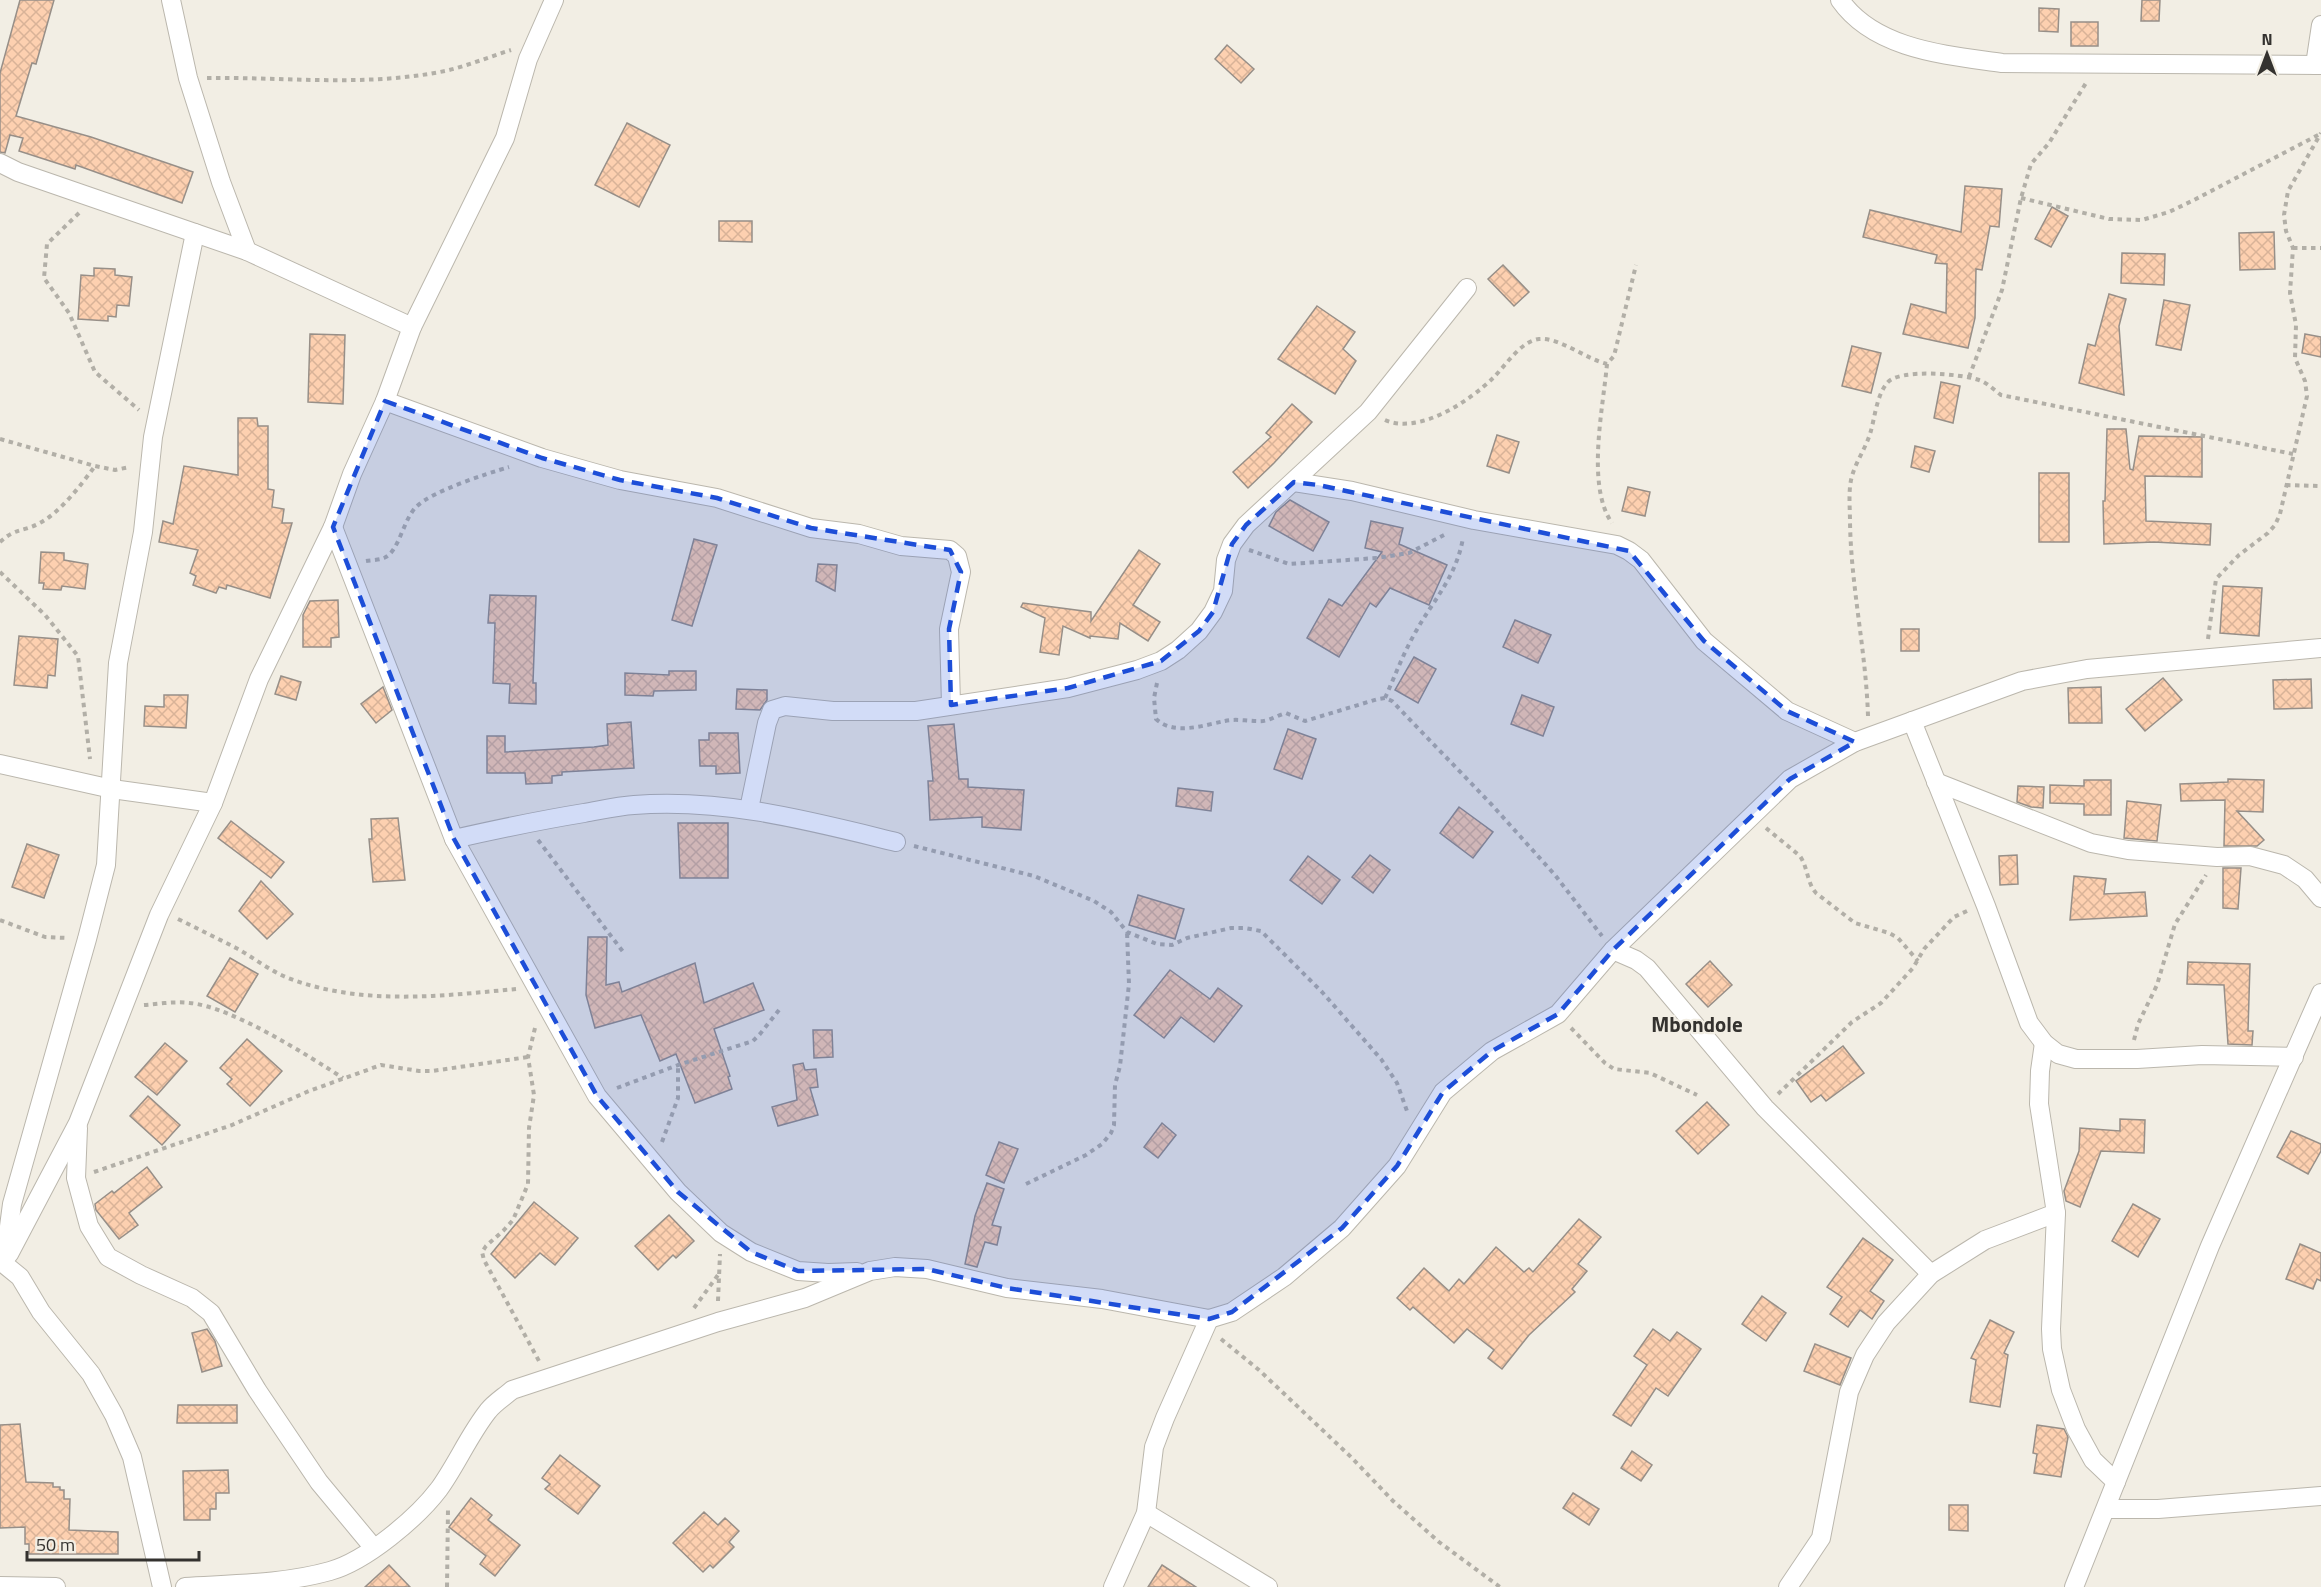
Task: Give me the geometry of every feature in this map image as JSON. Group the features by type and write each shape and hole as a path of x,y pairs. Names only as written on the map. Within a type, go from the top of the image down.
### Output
{"street":[{"path":"171,0 188,78 220,182 247,251"},
{"path":"2,1270 78,1124 162,910 213,803 259,679 333,527 352,474 385,401 412,327 505,138 528,59 538,41 554,0"},
{"path":"1840,0 1867,28 1900,42 1951,56 2002,63 2318,65 2321,25"},
{"path":"0,163 18,172 247,251 412,327"},
{"path":"2,1270 15,1194 106,865 118,663 143,532 153,437 195,232"},
{"path":"749,809 767,723 772,710 785,706 880,712 916,711 1068,688 1137,670 1161,661 1178,650 1199,631 1213,612 1222,591 1226,560 1232,544 1246,525 1368,412 1467,288"},
{"path":"385,401 542,458 620,480 717,498 811,528 859,534 901,546 950,550 957,556 961,572 949,629 951,705"},
{"path":"1294,482 1352,491 1470,522 1617,545 1641,560 1704,641 1787,711 1861,739"},
{"path":"333,527 454,839 597,1096 678,1192 721,1233 751,1252 798,1271 828,1273 895,1267 927,1269 1007,1288 1102,1299 1207,1323 1232,1312 1257,1296 1342,1228 1397,1166 1443,1092 1492,1051 1558,1014 1613,950 1790,779 1861,739 2022,681 2087,669 2321,648"},
{"path":"1912,721 1986,906 2029,1023 2044,1043 2058,1054 2076,1059 2137,1059 2202,1055 2294,1057"},
{"path":"0,764 93,783 111,789 213,803"},
{"path":"1936,782 2091,843 2128,850 2217,857 2250,856 2284,864 2306,879 2321,898"},
{"path":"454,839 525,823 634,805 688,805 749,809 786,815 896,842"},
{"path":"1613,950 1636,960 1647,968 1765,1107 1931,1274"},
{"path":"2074,1587 2210,1246 2294,1057 2315,1027 2321,993"},
{"path":"2044,1043 2039,1104 2056,1213 2052,1349 2061,1390 2076,1429 2093,1460 2116,1482"},
{"path":"78,1124 76,1178 90,1226 108,1257 192,1298 211,1313 257,1390 319,1482 373,1548"},
{"path":"1788,1587 1821,1538 1850,1392 1865,1355 1886,1323 1931,1274 1985,1240 2056,1213"},
{"path":"2,1270 20,1277 41,1312 91,1374 114,1415 132,1457 162,1587"},
{"path":"185,1587 292,1579 332,1571 373,1548 408,1523 428,1504 489,1409 512,1390 718,1322 805,1298 870,1271"},
{"path":"1113,1587 1146,1513 1154,1448 1179,1384 1207,1323"},
{"path":"2106,1509 2158,1509 2321,1496"},
{"path":"1146,1513 1268,1587"},
{"path":"0,1586 56,1587"}],"path":[{"path":"188,78 366,80 407,77 447,70 538,41"},
{"path":"1969,377 2002,290 2021,198 2031,164 2049,143 2097,64"},
{"path":"2021,198 2109,219 2142,220 2169,212 2194,200 2321,133"},
{"path":"2205,658 2216,579 2239,555 2275,525 2307,396 2305,381 2295,358 2296,325 2290,293 2293,248 2286,231 2284,215 2288,191 2321,133"},
{"path":"94,199 46,244 44,278 69,313 95,372 144,414 153,437"},
{"path":"2293,248 2321,248"},
{"path":"1617,526 1607,515 1598,483 1597,467 1607,364 1614,356 1636,265"},
{"path":"1368,412 1392,423 1406,424 1440,414 1469,399 1525,345 1538,339 1552,341 1607,364"},
{"path":"1861,739 1867,679 1851,537 1852,477 1870,435 1880,398 1888,382 1900,375 1911,373 1969,377 1981,380 2001,395 2293,454"},
{"path":"0,439 115,470 150,461"},
{"path":"347,564 384,558 392,553 406,522 416,507 434,497 476,477 542,458"},
{"path":"0,542 10,533 39,524 66,502 95,466"},
{"path":"2286,485 2321,486"},
{"path":"1232,544 1289,564 1377,558 1409,553 1470,522"},
{"path":"1385,698 1415,633 1440,596 1460,555 1470,522"},
{"path":"0,572 45,615 78,656 93,783"},
{"path":"1161,661 1154,698 1154,711 1156,719 1162,725 1197,728 1226,720 1263,721 1286,713 1305,721 1385,698 1392,701 1492,805 1555,875 1613,950"},
{"path":"1751,816 1800,856 1804,862 1811,888 1816,893 1855,923 1898,938 1918,961"},
{"path":"525,823 624,953"},
{"path":"896,842 1034,876 1094,901 1111,912 1127,932 1164,946 1231,928 1245,928 1261,932 1322,992 1381,1059 1397,1083 1416,1133"},
{"path":"2137,1059 2134,1032 2157,985 2175,924 2217,857"},
{"path":"1765,1107 1852,1022 1881,1003 1918,961 1924,949 1954,917 1986,906"},
{"path":"162,910 286,977 321,988 383,996 539,993 528,1057 534,1095 529,1128 528,1184 513,1220 482,1252 483,1260 549,1378"},
{"path":"0,920 45,937 87,939"},
{"path":"1026,1184 1086,1155 1102,1144 1111,1133 1114,1125 1115,1085 1120,1066 1130,984 1127,932"},
{"path":"125,1007 191,1003 210,1008 240,1019 297,1049 344,1079"},
{"path":"597,1096 678,1065 753,1041 779,1010"},
{"path":"1558,1014 1605,1063 1614,1069 1650,1072 1697,1095"},
{"path":"76,1178 232,1125 309,1091 381,1065 432,1071 528,1057"},
{"path":"653,1162 678,1098 678,1065"},
{"path":"718,1322 721,1233"},
{"path":"1207,1323 1351,1457 1393,1501 1439,1542 1500,1587"},
{"path":"446,1479 447,1587"}],"highlighted area":[{"path":"385,401 542,458 620,480 717,498 811,528 950,550 961,572 949,629 951,705 1068,688 1161,661 1199,631 1213,612 1232,544 1246,525 1294,482 1318,485 1629,551 1704,641 1787,711 1855,742 1790,779 1613,950 1558,1014 1492,1051 1443,1092 1397,1166 1342,1228 1232,1312 1209,1319 1007,1288 927,1269 798,1271 751,1252 678,1192 597,1096 454,839 333,527"}],"building":[{"path":"20,0 54,0 36,64 32,63 16,116 91,137 193,172 182,203 76,165 75,169 19,151 23,138 10,135 5,153 0,152 0,73"},
{"path":"2142,0 2160,0 2159,21 2141,21"},
{"path":"2039,8 2059,9 2058,32 2039,31"},
{"path":"2071,22 2098,22 2098,46 2071,46"},
{"path":"1227,45 1254,69 1241,83 1215,59"},
{"path":"627,123 670,145 639,207 595,185"},
{"path":"1965,186 2002,189 1999,227 1990,226 1982,270 1976,269 1975,318 1968,348 1903,334 1911,304 1946,313 1947,264 1935,263 1937,255 1863,237 1870,210 1961,232"},
{"path":"2052,207 2068,216 2051,247 2035,239"},
{"path":"719,221 752,221 752,242 719,241"},
{"path":"2274,232 2275,269 2240,270 2239,233"},
{"path":"2122,253 2165,254 2164,285 2121,283"},
{"path":"1503,265 1529,292 1514,306 1488,279"},
{"path":"94,268 115,269 115,275 132,277 129,306 117,305 116,317 108,316 108,321 78,319 81,275 94,276"},
{"path":"2109,294 2126,299 2119,326 2124,395 2079,383 2088,344 2095,346"},
{"path":"2164,300 2190,305 2181,350 2156,345"},
{"path":"1317,306 1355,332 1343,349 1356,361 1335,394 1278,359"},
{"path":"310,334 345,335 343,404 308,402"},
{"path":"2305,334 2321,337 2321,357 2302,353"},
{"path":"1852,346 1881,353 1871,393 1842,386"},
{"path":"1941,382 1960,386 1953,423 1934,418"},
{"path":"1292,404 1312,422 1248,488 1233,472 1271,437 1266,433"},
{"path":"238,418 257,418 258,426 268,426 268,489 274,490 272,507 284,509 282,523 292,523 270,598 227,585 226,589 219,587 216,593 193,585 196,576 190,573 198,550 159,542 163,521 173,524 184,466 238,475"},
{"path":"2107,429 2126,429 2130,469 2133,470 2139,436 2202,437 2202,477 2145,476 2146,521 2211,524 2210,545 2154,542 2104,544 2103,501 2105,501"},
{"path":"1497,435 1519,442 1509,473 1487,466"},
{"path":"1915,446 1935,451 1929,472 1911,467"},
{"path":"2039,473 2069,473 2069,542 2039,542"},
{"path":"1628,487 1650,492 1645,516 1622,511"},
{"path":"1290,500 1329,522 1313,551 1269,526 1276,512"},
{"path":"1371,521 1403,528 1399,544 1447,565 1429,605 1390,588 1376,607 1370,603 1339,657 1307,638 1329,599 1342,606 1382,552 1365,548"},
{"path":"694,539 717,545 692,626 672,620"},
{"path":"1139,550 1160,564 1133,605 1160,622 1148,641 1120,623 1118,639 1090,636 1090,638 1063,626 1059,655 1040,652 1045,618 1021,607 1023,603 1091,612 1091,621"},
{"path":"41,552 64,553 64,560 88,564 85,589 62,586 61,590 43,589 44,583 39,583"},
{"path":"818,564 837,565 835,591 816,581"},
{"path":"2223,586 2262,588 2259,636 2220,633"},
{"path":"490,595 536,596 533,683 536,683 536,704 509,703 510,684 493,683 495,623 488,623"},
{"path":"338,600 339,637 331,638 331,647 303,647 303,615 310,601"},
{"path":"1515,620 1551,635 1538,663 1503,647"},
{"path":"1901,629 1919,629 1919,651 1901,651"},
{"path":"19,636 58,639 55,676 48,675 47,688 14,685"},
{"path":"1414,657 1436,669 1418,703 1395,690"},
{"path":"669,671 696,671 696,690 654,691 653,696 625,695 625,673 669,675"},
{"path":"281,676 301,682 296,700 275,694"},
{"path":"2163,678 2182,700 2145,731 2126,709"},
{"path":"2311,679 2312,708 2274,709 2273,680"},
{"path":"383,687 392,710 376,723 361,704"},
{"path":"2101,687 2102,723 2069,723 2068,688"},
{"path":"737,689 767,690 767,700 760,710 736,709"},
{"path":"164,695 188,695 186,728 144,726 145,706 164,707"},
{"path":"1522,695 1554,707 1543,736 1511,724"},
{"path":"631,722 634,768 562,772 562,775 552,776 552,783 526,784 525,773 487,773 487,736 505,736 505,752 594,747 608,745 607,724"},
{"path":"954,724 959,779 968,779 968,787 1024,790 1021,830 982,827 982,817 930,820 928,781 933,781 928,726"},
{"path":"1288,729 1316,739 1302,779 1274,769"},
{"path":"709,733 738,733 740,773 716,774 716,766 700,766 699,740 709,740"},
{"path":"2228,779 2264,780 2263,812 2237,811 2264,840 2257,846 2224,846 2225,800 2181,801 2180,784 2228,782"},
{"path":"2084,780 2111,780 2111,815 2084,815 2084,804 2050,803 2050,785 2084,786"},
{"path":"2018,786 2044,787 2043,808 2017,802"},
{"path":"1178,788 1213,792 1211,811 1176,806"},
{"path":"2127,801 2161,805 2157,841 2124,838"},
{"path":"1459,807 1493,832 1473,858 1440,833"},
{"path":"398,818 405,880 373,882 369,839 372,839 371,819"},
{"path":"231,821 284,862 271,878 218,838"},
{"path":"678,823 728,823 728,878 680,878"},
{"path":"27,844 59,855 44,898 12,887"},
{"path":"1370,855 1390,870 1373,893 1352,877"},
{"path":"2017,855 2018,884 2000,885 1999,856"},
{"path":"1308,856 1340,880 1322,904 1290,880"},
{"path":"2223,868 2241,868 2238,909 2223,908"},
{"path":"2074,876 2106,879 2104,894 2145,892 2147,916 2070,920"},
{"path":"261,881 293,914 267,939 239,911"},
{"path":"1138,895 1184,909 1175,939 1129,925"},
{"path":"588,937 607,937 606,985 619,982 622,992 695,963 704,1003 753,983 764,1010 714,1029 730,1076 728,1077 732,1089 695,1103 676,1054 660,1061 641,1015 595,1028 586,995"},
{"path":"230,958 258,974 235,1012 207,996"},
{"path":"1710,961 1732,985 1708,1007 1686,984"},
{"path":"2188,962 2250,964 2248,1031 2253,1031 2252,1045 2228,1044 2224,985 2187,984"},
{"path":"1170,970 1210,999 1218,988 1242,1006 1214,1042 1181,1017 1164,1038 1134,1015"},
{"path":"813,1030 832,1030 833,1057 814,1058"},
{"path":"247,1039 282,1071 250,1106 227,1084 232,1079 220,1068"},
{"path":"165,1043 187,1061 157,1095 135,1077"},
{"path":"1843,1046 1864,1073 1826,1101 1821,1095 1811,1102 1796,1081"},
{"path":"803,1063 805,1070 816,1069 818,1087 810,1088 818,1115 778,1126 772,1107 797,1100 793,1065"},
{"path":"148,1096 180,1125 162,1145 130,1116"},
{"path":"1707,1102 1729,1125 1698,1154 1676,1131"},
{"path":"2120,1119 2145,1120 2144,1153 2101,1151 2080,1207 2066,1201 2064,1191 2079,1151 2080,1128 2120,1131"},
{"path":"1162,1123 1176,1135 1158,1158 1144,1147"},
{"path":"2291,1131 2321,1144 2321,1151 2308,1174 2277,1157"},
{"path":"999,1142 1018,1149 1004,1183 986,1175"},
{"path":"147,1167 162,1187 129,1213 138,1225 119,1239 96,1210 95,1204 112,1191 114,1193"},
{"path":"987,1183 1004,1189 992,1225 1001,1227 997,1245 985,1242 977,1267 965,1264 975,1216"},
{"path":"534,1202 578,1238 555,1265 540,1253 515,1278 491,1254"},
{"path":"2133,1204 2160,1219 2138,1257 2112,1241"},
{"path":"669,1215 694,1241 676,1258 673,1255 658,1270 635,1246"},
{"path":"1579,1219 1601,1237 1578,1264 1587,1271 1572,1289 1575,1292 1529,1335 1502,1369 1488,1358 1494,1350 1467,1329 1454,1343 1413,1307 1410,1310 1397,1298 1424,1268 1449,1291 1459,1279 1464,1284 1496,1247 1524,1272 1529,1268 1533,1272"},
{"path":"1863,1238 1893,1260 1870,1291 1884,1301 1872,1319 1860,1310 1848,1327 1830,1314 1842,1297 1827,1287"},
{"path":"2300,1244 2321,1253 2321,1281 2317,1279 2313,1289 2286,1279"},
{"path":"1762,1296 1786,1313 1766,1341 1742,1324"},
{"path":"1990,1320 2014,1332 2004,1353 2008,1355 2000,1407 1970,1402 1976,1360 1971,1358"},
{"path":"207,1329 215,1341 222,1366 202,1372 192,1333"},
{"path":"1653,1329 1670,1341 1677,1332 1701,1349 1668,1396 1656,1388 1631,1426 1613,1415 1647,1365 1634,1356"},
{"path":"1815,1344 1851,1358 1840,1385 1804,1371"},
{"path":"178,1405 237,1405 237,1423 177,1423"},
{"path":"20,1424 26,1482 53,1483 53,1487 60,1487 60,1490 64,1490 64,1499 70,1499 69,1530 118,1532 118,1554 29,1554 29,1544 25,1544 25,1527 0,1528 0,1425"},
{"path":"2037,1425 2064,1429 2068,1437 2061,1477 2034,1473 2037,1454 2033,1453"},
{"path":"1632,1451 1652,1465 1641,1481 1621,1468"},
{"path":"560,1455 600,1486 578,1514 545,1489 550,1484 542,1478"},
{"path":"228,1470 229,1493 216,1493 216,1509 210,1509 210,1520 184,1520 183,1471"},
{"path":"1573,1493 1599,1509 1589,1525 1563,1508"},
{"path":"471,1498 492,1515 488,1520 520,1545 495,1576 480,1564 486,1556 449,1527"},
{"path":"1949,1505 1968,1505 1968,1531 1949,1530"},
{"path":"704,1512 718,1525 725,1518 739,1531 729,1542 734,1547 713,1568 710,1565 703,1572 673,1543"},
{"path":"389,1565 410,1587 365,1587"},
{"path":"1162,1565 1196,1587 1148,1587"}],"district":[{"name":"Mbondole","path":"1697,1025"}]}
